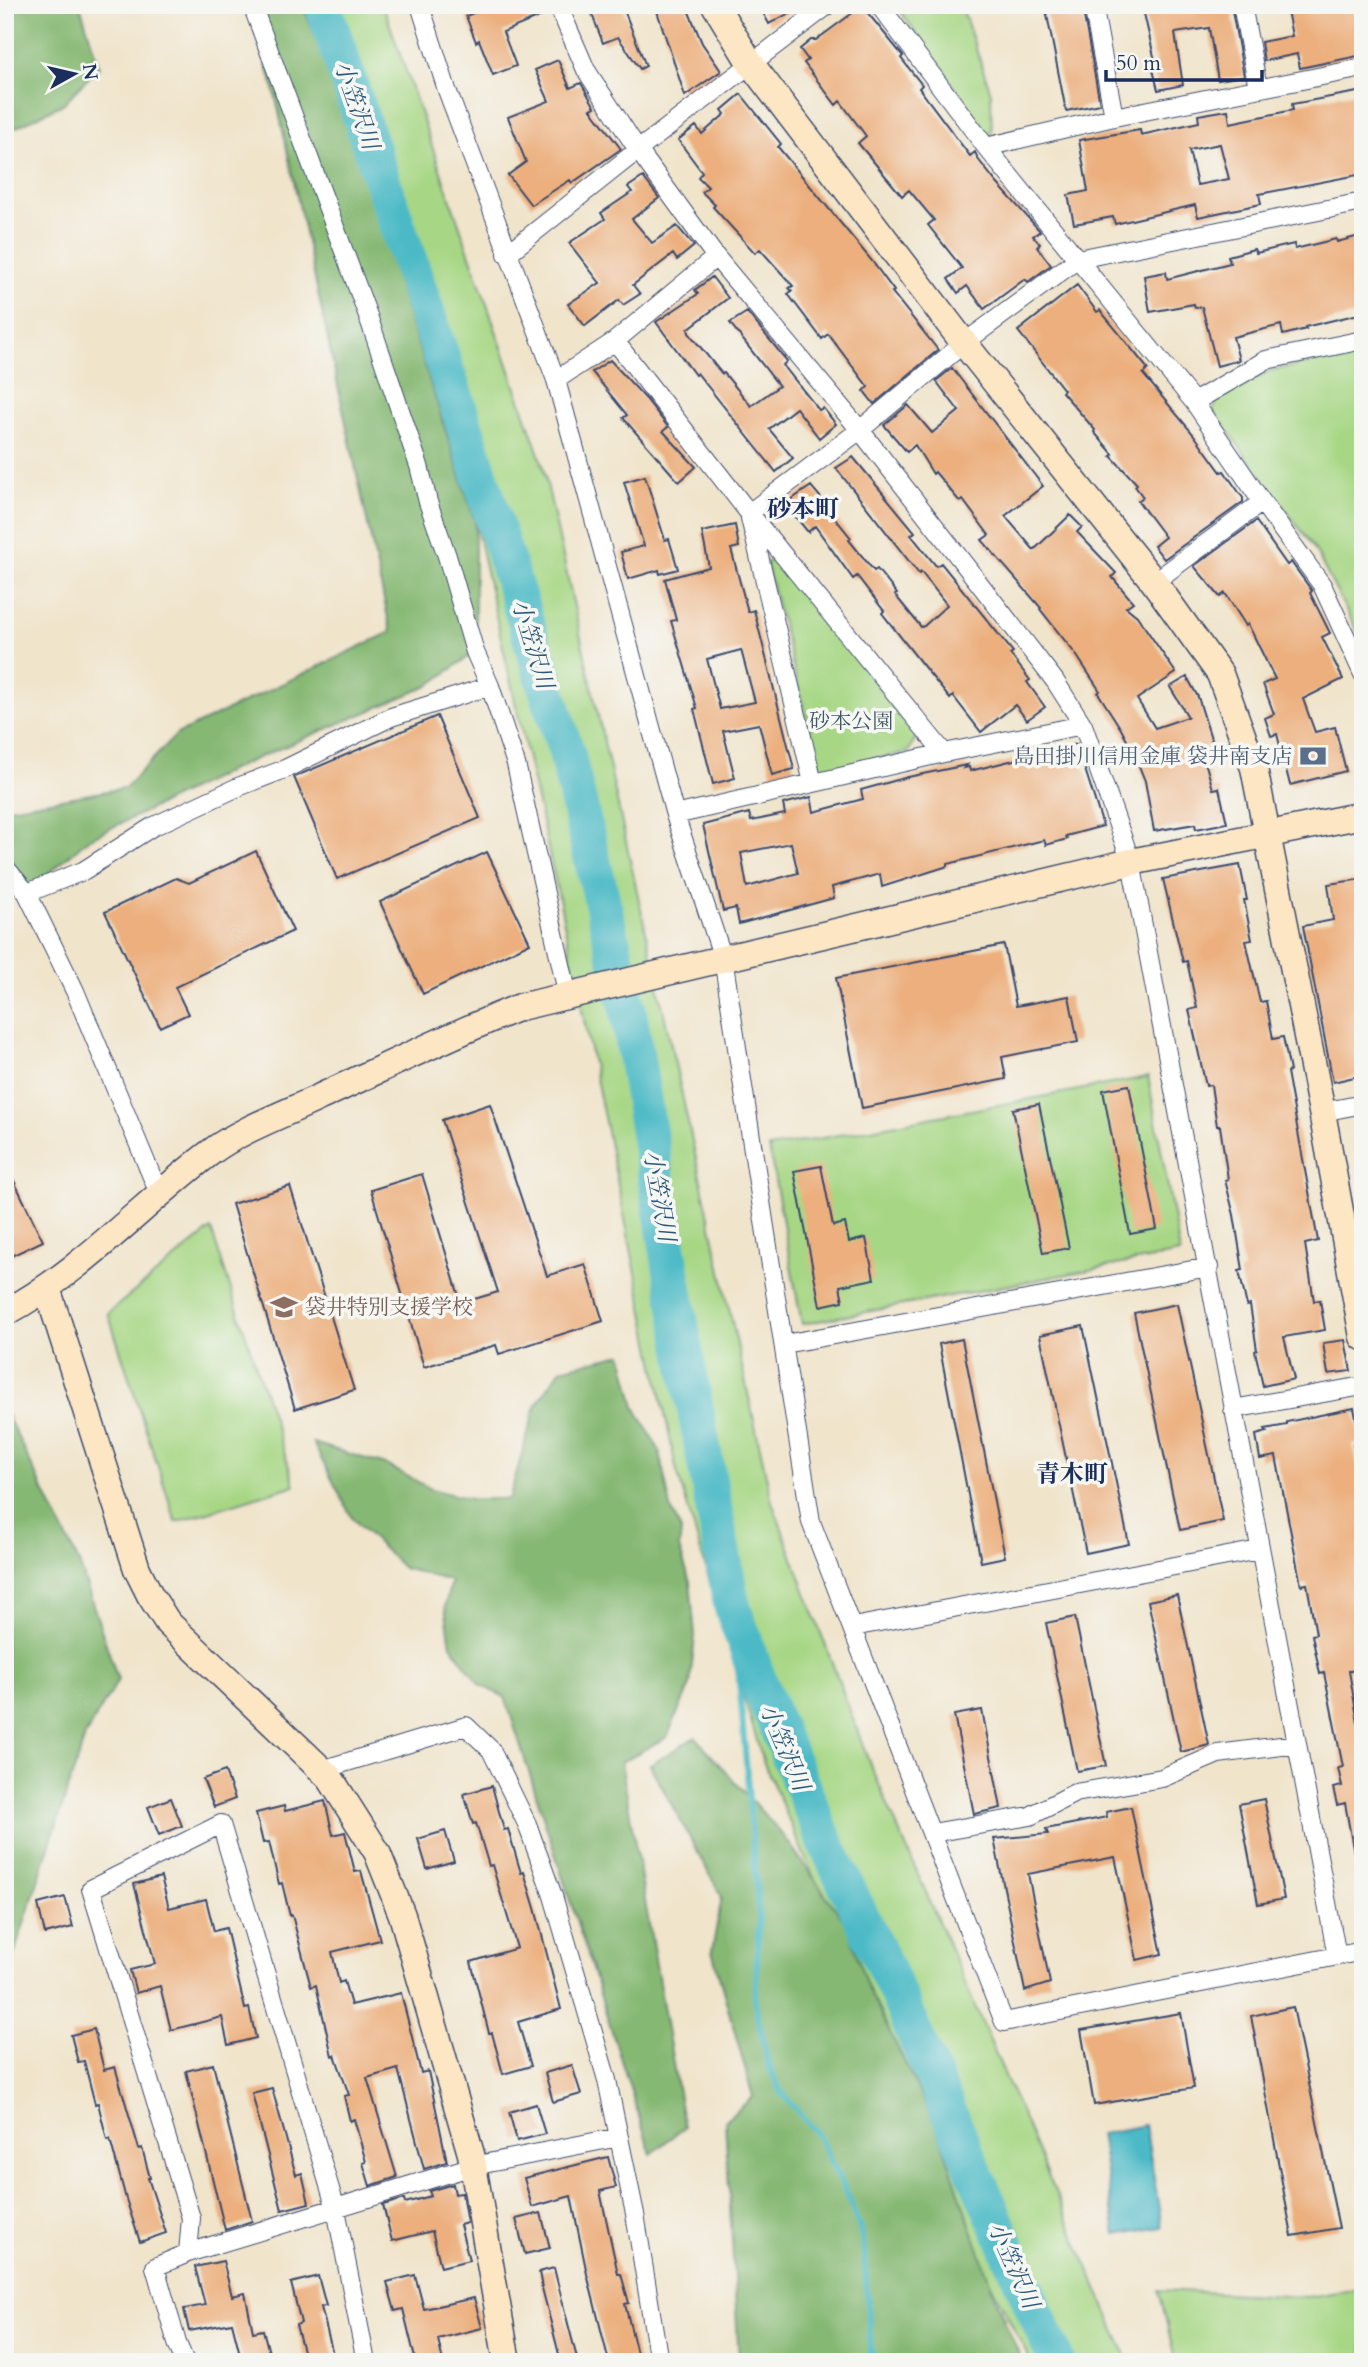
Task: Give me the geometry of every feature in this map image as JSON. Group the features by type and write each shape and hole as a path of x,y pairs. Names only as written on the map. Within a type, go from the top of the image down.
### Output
{"street":[{"path":"252,5 368,313 419,466 468,629 516,764 568,996"},
{"path":"420,5 447,90 556,380 715,960 783,1344 811,1522 1004,2022 1363,1951"},
{"path":"558,5 586,70 638,150 716,257 860,430 1055,681 1083,725 1131,862 1337,1956"},
{"path":"715,5 751,64 964,343 1154,582 1220,674 1254,768 1363,1337"},
{"path":"507,254 828,5"},
{"path":"880,5 986,147 1194,402 1322,585 1362,668"},
{"path":"1093,5 1114,117"},
{"path":"1242,5 1258,88"},
{"path":"986,147 1114,117 1363,68"},
{"path":"748,513 860,430 964,343 1078,259 1363,202"},
{"path":"556,380 615,341 716,257"},
{"path":"1194,402 1265,360 1363,340"},
{"path":"615,341 748,513 944,752"},
{"path":"1154,582 1262,502"},
{"path":"748,513 813,783"},
{"path":"27,893 83,871 152,827 238,787 285,769 391,717 490,686"},
{"path":"675,815 944,752 1083,725"},
{"path":"5,1313 47,1289 213,1151 258,1126 477,1024 520,1007 1131,862 1363,815"},
{"path":"5,867 27,893 75,990 160,1196"},
{"path":"1322,1112 1363,1104"},
{"path":"783,1344 1209,1267"},
{"path":"47,1289 137,1569 150,1595 168,1623 330,1779 377,1852 402,1915 455,2094 473,2166 507,2362"},
{"path":"1233,1409 1363,1386"},
{"path":"853,1628 1259,1550"},
{"path":"321,1770 466,1726 491,1750 527,1824 553,1896 607,2080 635,2214 659,2362"},
{"path":"932,1833 1030,1816 1075,1793 1162,1778 1218,1754 1297,1744"},
{"path":"188,2253 191,2218 91,1889 221,1824 336,2208 366,2362"},
{"path":"185,2362 155,2267 188,2253 473,2166 619,2137"}],"green space":[{"path":"5,5 80,5 99,67 63,104 5,133"},
{"path":"247,5 302,5 327,62 475,522 475,652 428,686 248,762 88,839 27,893 5,880 5,802 9,808 125,788 177,734 391,632 274,89"},
{"path":"306,5 383,5 543,466 772,1502 868,1759 1129,2362 1031,2362 989,2280 763,1761 676,1468 559,898 475,522"},
{"path":"896,5 961,5 991,93 992,140"},
{"path":"1363,352 1363,643 1314,548 1213,411 1218,398 1269,371"},
{"name":"砂本公園","path":"777,560 917,736 908,752 820,771 766,562"},
{"path":"1148,1077 1180,1253 802,1324 769,1148"},
{"path":"211,1229 295,1485 176,1522 108,1313"},
{"path":"622,1354 635,1407 659,1450 671,1509 681,1531 679,1548 690,1582 695,1635 690,1685 667,1737 621,1762 684,2127 651,2154 505,1697 480,1685 451,1645 445,1607 451,1581 403,1568 352,1518 313,1443 386,1465 431,1489 470,1499 509,1499 536,1405 561,1369"},
{"path":"5,1411 79,1563 118,1680 86,1734 5,1982"},
{"path":"695,1737 787,1840 848,1927 867,1986 937,2128 997,2303 1022,2362 739,2362 725,2121 753,2097 712,1951 722,1897 650,1765"},
{"path":"1363,2288 1363,2362 1178,2362 1159,2290 1308,2297"}],"water":[{"path":"1145,2125 1162,2227 1116,2235 1100,2134"}],"building":[{"path":"492,5 547,5 549,13 503,32 516,66 493,75 466,16"},
{"path":"599,5 622,5 646,66 640,69 618,37 603,43 590,9"},
{"path":"655,5 686,5 702,43 721,71 685,96"},
{"path":"759,5 805,5 769,24"},
{"path":"1045,5 1082,5 1100,104 1066,111"},
{"path":"1142,5 1170,5 1171,11 1209,5 1231,5 1244,76 1218,80 1209,28 1175,33 1183,85 1158,90 1152,65 1156,65"},
{"path":"1286,5 1363,5 1363,55 1300,68 1297,54 1264,61 1261,42 1292,36"},
{"path":"862,6 903,56 901,58 922,85 919,88 970,156 975,152 996,182 1040,231 1033,236 1040,244 1037,247 1051,265 1028,282 1025,279 984,309 967,286 958,293 948,279 962,268 928,225 934,220 909,190 902,196 858,143 866,136 840,101 836,105 804,63 808,60 800,49"},
{"path":"558,60 570,88 581,83 595,107 591,109 621,149 572,183 570,180 531,205 508,175 526,162 508,117 549,101 535,70"},
{"path":"1363,91 1363,174 1259,194 1261,204 1198,217 1195,205 1115,224 1113,217 1074,224 1068,195 1088,191 1079,140 1140,130 1141,135 1199,122 1198,115 1228,110 1230,123 1293,110 1292,104","holes":["1220,144 1229,179 1197,185 1189,150"]},
{"path":"741,94 781,144 778,147 872,261 894,291 892,292 938,350 874,404 864,391 868,387 828,334 822,339 788,294 792,291 789,288 793,286 760,249 755,253 713,207 715,205 702,192 708,187 698,177 702,172 678,140 696,126 702,134 725,114 722,110"},
{"path":"643,177 659,198 632,219 652,243 677,226 694,246 677,260 673,254 633,285 640,294 623,305 619,300 585,326 568,304 600,283 569,243 605,219 601,213 632,192 628,187"},
{"path":"1363,235 1363,313 1283,335 1281,325 1233,337 1239,360 1217,366 1202,307 1195,308 1194,304 1150,312 1144,276 1166,272 1167,279 1230,263 1228,256 1254,249 1256,253 1294,244 1295,249"},
{"path":"712,277 728,298 688,329 722,374 724,373 751,406 779,386 730,323 747,312 787,361 783,365 819,410 823,408 836,424 819,438 796,408 769,429 793,458 776,472 697,373 695,375 656,322 698,294 695,290"},
{"path":"1077,285 1097,312 1100,310 1148,369 1143,374 1221,472 1224,471 1243,498 1243,502 1164,559 1154,546 1165,537 1138,501 1143,497 1135,486 1137,484 1111,456 1113,454 1062,392 1064,390 1018,331"},
{"path":"610,360 646,399 668,427 663,431 696,467 679,482 623,418 627,415 592,372"},
{"path":"952,368 1043,486 1005,516 1034,550 1070,515 1082,527 1077,532 1116,573 1112,577 1133,602 1126,607 1137,616 1176,673 1137,699 1155,728 1188,717 1170,687 1187,677 1198,697 1213,745 1201,748 1213,789 1219,788 1227,823 1196,829 1195,824 1154,831 1145,781 1135,756 1098,693 1100,691 1077,656 1041,608 982,540 989,535 963,500 960,502 935,472 933,474 915,445 907,452 884,425 908,405 932,433 959,411 936,381"},
{"path":"853,457 915,532 911,535 936,566 941,563 1013,652 1010,654 1030,680 1027,682 1045,707 1027,720 1015,705 981,732 953,696 950,699 921,663 857,576 853,579 815,526 808,532 785,504 811,486 874,571 877,569 921,627 924,626 947,605 921,572 919,574 836,468"},
{"path":"645,476 665,540 669,539 678,569 660,574 659,570 628,579 621,552 644,546 624,482"},
{"path":"1256,521 1287,565 1291,562 1312,591 1310,593 1330,633 1322,637 1343,679 1303,699 1315,732 1335,727 1346,771 1290,785 1277,734 1271,736 1265,718 1274,714 1263,684 1275,679 1248,624 1246,626 1225,593 1220,597 1194,566"},
{"path":"735,525 739,547 731,549 748,612 754,610 794,769 772,775 759,724 723,731 735,778 713,784 694,709 697,708 671,621 676,620 665,579 709,567 702,532","holes":["741,650 755,702 720,709 707,659"]},
{"path":"437,716 480,818 337,879 294,777"},
{"path":"1077,744 1103,826 1066,836 1067,839 1046,845 1044,840 948,864 882,887 880,874 832,887 834,898 739,924 736,908 723,911 703,825 749,813 751,821 785,814 783,804 811,797 814,812 863,799 861,790 908,777 967,765 964,768 969,767 970,771","holes":["791,843 798,873 747,887 741,853"]},
{"path":"256,851 293,931 175,987 188,1014 160,1027 105,912 176,878 189,883"},
{"path":"487,852 530,943 423,994 380,902"},
{"path":"1240,865 1252,940 1246,941 1260,1002 1266,1001 1273,1039 1283,1037 1290,1071 1287,1072 1318,1241 1305,1244 1314,1301 1320,1300 1325,1330 1284,1337 1294,1379 1263,1386 1255,1351 1250,1305 1247,1306 1239,1271 1243,1270 1225,1180 1228,1179 1220,1126 1217,1126 1211,1085 1206,1086 1189,1010 1197,1008 1187,961 1183,962 1163,879"},
{"path":"1363,879 1363,1075 1333,1082 1303,926 1333,920 1328,884"},
{"path":"1004,945 1016,1006 1069,996 1078,1042 1002,1057 1006,1079 862,1108 836,978"},
{"path":"1129,1085 1157,1229 1130,1234 1103,1090"},
{"path":"490,1104 547,1276 585,1264 603,1321 499,1354 496,1345 424,1367 371,1190 422,1174 461,1303 498,1292 442,1120"},
{"path":"1039,1104 1069,1248 1043,1253 1013,1109"},
{"path":"5,1162 43,1241 5,1259"},
{"path":"821,1166 833,1226 845,1223 849,1242 866,1238 874,1279 840,1286 843,1301 820,1306 794,1171"},
{"path":"290,1186 354,1390 295,1409 232,1204"},
{"path":"1177,1304 1223,1521 1180,1530 1134,1313"},
{"path":"1083,1326 1129,1544 1086,1553 1040,1335"},
{"path":"962,1339 1005,1557 981,1562 939,1344"},
{"path":"1345,1340 1351,1371 1328,1374 1323,1343"},
{"path":"1354,1408 1361,1443 1353,1444 1363,1491 1363,1670 1349,1671 1358,1723 1363,1722 1363,1853 1354,1854 1345,1803 1337,1805 1333,1788 1342,1786 1338,1768 1343,1767 1324,1673 1320,1674 1312,1635 1316,1634 1307,1584 1301,1585 1276,1456 1260,1459 1256,1435 1267,1432 1265,1429 1287,1425 1287,1422"},
{"path":"1177,1595 1209,1745 1181,1752 1148,1601"},
{"path":"1075,1617 1106,1766 1077,1771 1046,1623"},
{"path":"982,1710 1001,1808 974,1814 954,1715"},
{"path":"225,1771 235,1799 214,1807 203,1779"},
{"path":"492,1786 504,1830 508,1829 521,1873 524,1872 561,2009 518,2022 531,2066 503,2074 492,2033 489,2033 471,1962 517,1948 492,1865 489,1866 464,1794"},
{"path":"171,1798 182,1826 159,1835 148,1807"},
{"path":"1264,1799 1284,1899 1258,1904 1239,1804"},
{"path":"325,1801 333,1835 345,1832 355,1872 361,1871 380,1940 332,1952 339,1983 344,1981 351,2005 401,1993 421,2073 428,2071 447,2162 424,2169 398,2069 367,2078 397,2177 370,2186 354,2119 350,2121 344,2096 349,2095 335,2055 332,2056 316,1985 311,1987 282,1883 279,1884 269,1842 263,1843 256,1813 284,1806 285,1811"},
{"path":"1131,1807 1162,1954 1137,1960 1115,1857 1028,1874 1050,1983 1025,1991 994,1839 1048,1834 1046,1829 1107,1817 1106,1812"},
{"path":"445,1831 454,1861 427,1869 418,1839"},
{"path":"161,1877 169,1908 206,1899 214,1931 226,1928 245,2009 249,2008 256,2038 228,2045 222,2017 171,2030 160,1986 136,1993 130,1970 155,1964 134,1884"},
{"path":"65,1897 73,1927 45,1934 38,1904"},
{"path":"1293,2007 1339,2228 1292,2236 1251,2016"},
{"path":"1181,2013 1194,2088 1094,2105 1081,2030"},
{"path":"94,2029 104,2070 115,2067 166,2233 140,2242 110,2139 107,2140 98,2103 95,2104 84,2061 78,2062 71,2035"},
{"path":"213,2064 252,2221 225,2230 186,2071"},
{"path":"572,2065 581,2094 553,2102 545,2073"},
{"path":"272,2088 296,2175 302,2173 309,2203 282,2210 252,2093"},
{"path":"536,2104 545,2134 517,2141 509,2112"},
{"path":"608,2157 616,2187 600,2191 618,2274 621,2274 629,2303 625,2304 639,2362 609,2362 571,2196 532,2207 524,2178"},
{"path":"453,2184 455,2194 462,2193 467,2223 460,2225 469,2260 441,2267 432,2231 392,2241 383,2205 431,2196 429,2191"},
{"path":"541,2213 550,2248 525,2254 516,2219"},
{"path":"223,2261 232,2296 245,2293 253,2332 263,2330 271,2360 242,2362 232,2323 189,2331 184,2309 205,2305 195,2267"},
{"path":"554,2268 578,2362 561,2362 542,2288 539,2272"},
{"path":"415,2275 424,2309 474,2298 482,2328 438,2339 443,2362 416,2362 403,2309 395,2311 387,2282"},
{"path":"318,2276 326,2306 321,2307 335,2362 306,2362 296,2325 301,2323 291,2283"}],"waterway":[{"name":"小笠沢川","path":"323,5 461,415 567,754 628,1009 688,1370 732,1606 763,1693 824,1839 892,1982 1057,2362"},
{"path":"733,1609 759,1917 755,2003 768,2064 781,2092 816,2132 849,2198 863,2238 872,2362"}],"place":[{"name":"島田掛川信用金庫 袋井南支店","path":"1313,756"},
{"name":"袋井特別支援学校","path":"284,1307"}],"district":[{"name":"砂本町","path":"803,509"},
{"name":"青木町","path":"1072,1474"}]}
